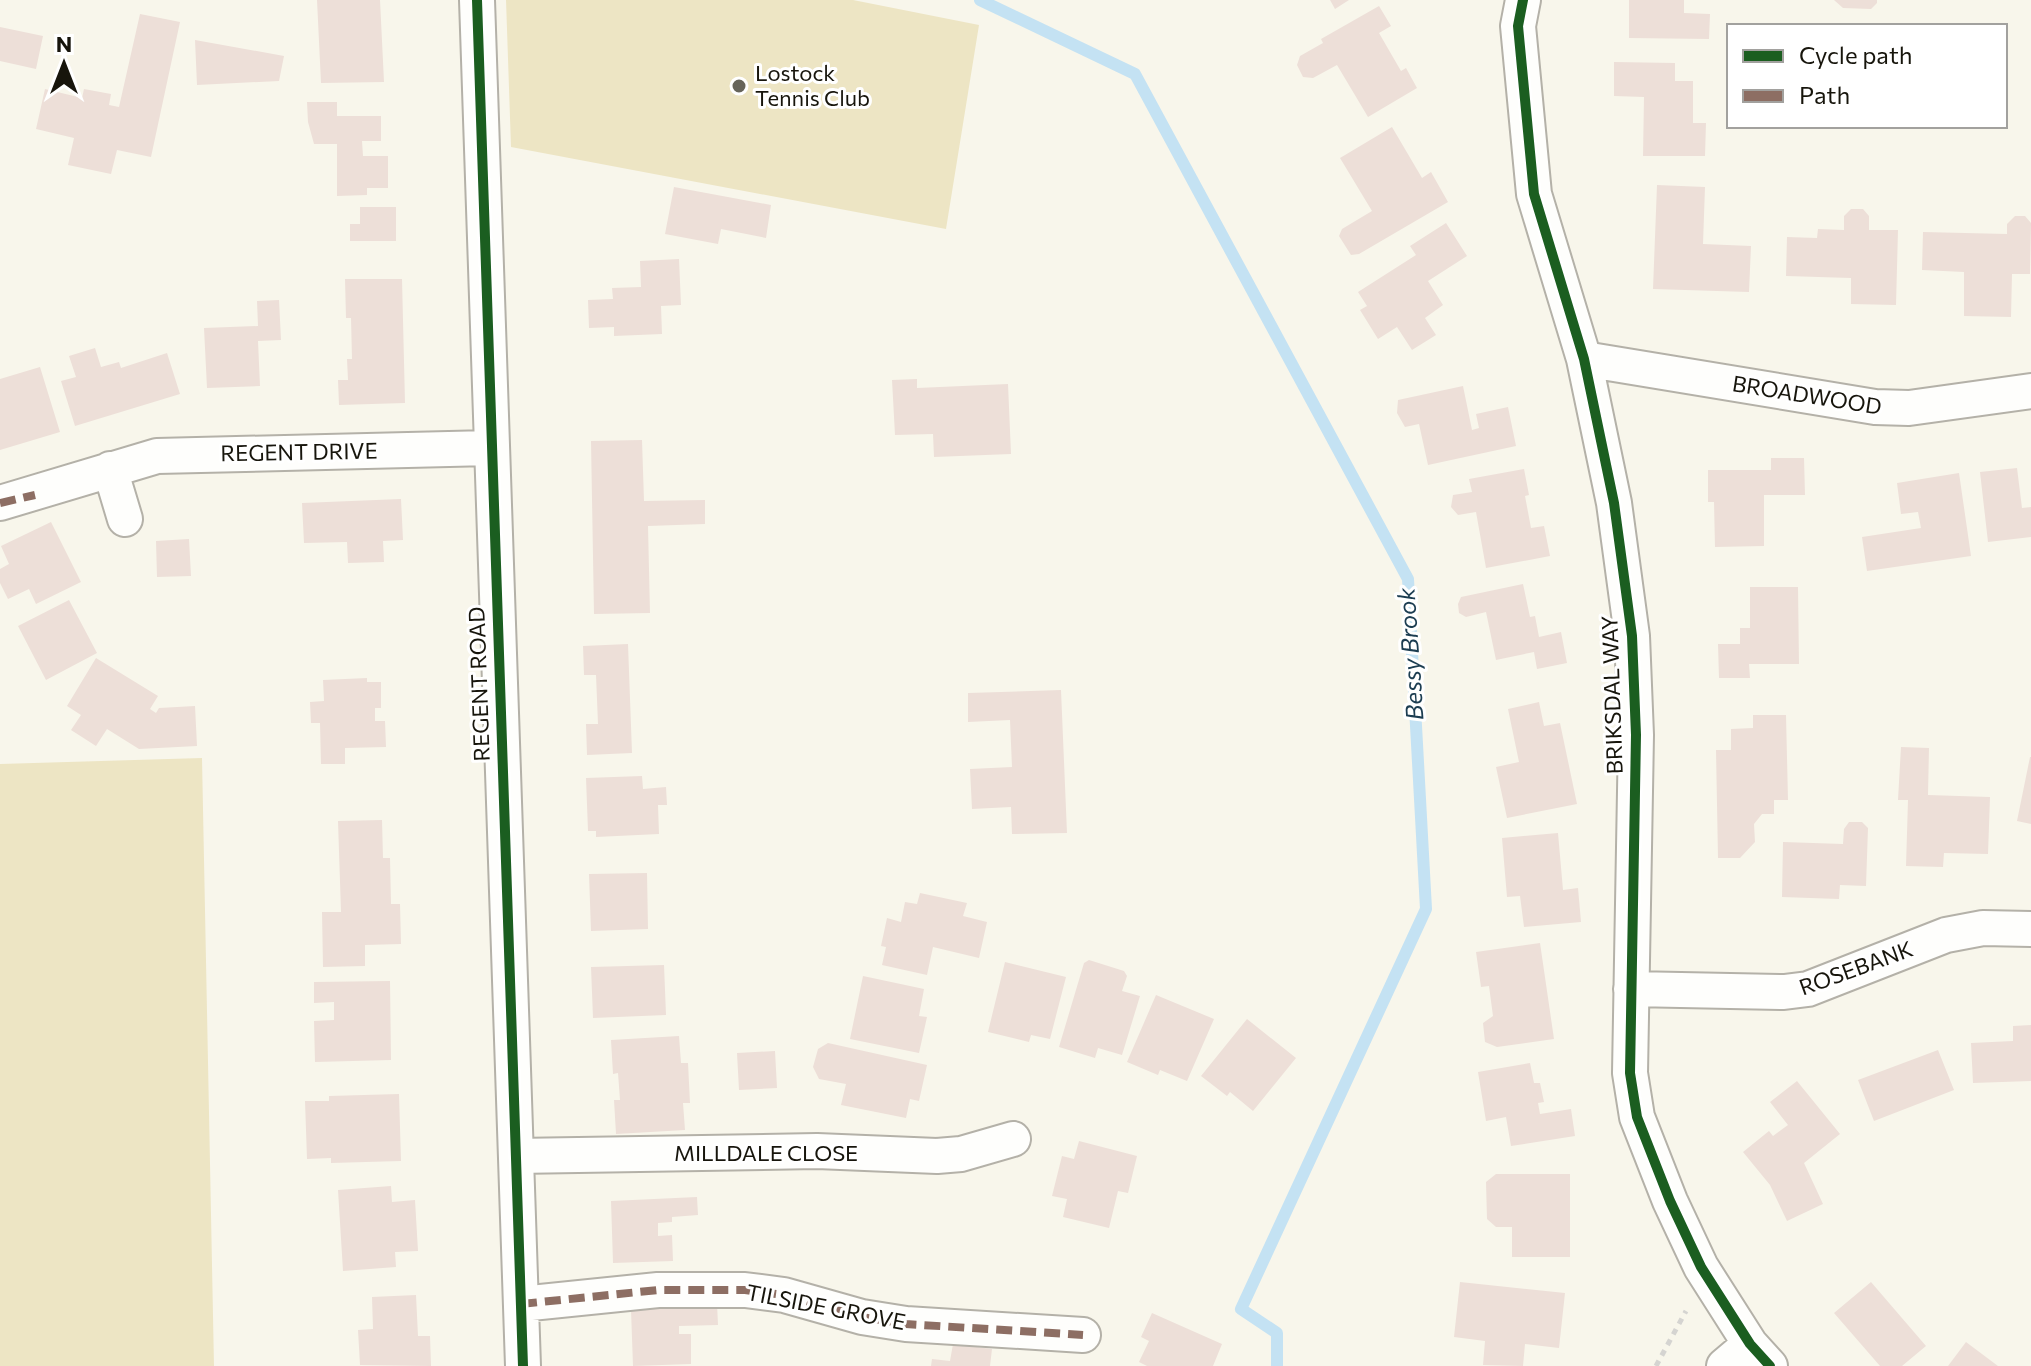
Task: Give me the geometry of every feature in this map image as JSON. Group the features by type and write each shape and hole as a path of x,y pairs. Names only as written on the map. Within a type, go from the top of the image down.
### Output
{"street":[{"name":"REGENT ROAD","path":"477,0 523,1366"},
{"name":"BRIKSDAL WAY","path":"1523,0 1518,26 1534,194 1584,359 1614,503 1632,636 1636,735 1630,1073 1637,1117 1670,1201 1701,1267 1760,1355"},
{"name":"BROADWOOD","path":"1584,359 1875,407 1909,408 2031,391"},
{"name":"REGENT DRIVE","path":"0,503 157,456 490,448"},
{"path":"110,469 125,519"},
{"name":"ROSEBANK","path":"1631,989 1784,992 1808,989 1946,935 1983,928 2031,929"},
{"name":"MILLDALE CLOSE","path":"516,1156 817,1151 937,1156 961,1154 1013,1139"},
{"name":"TILSIDE GROVE","path":"521,1304 658,1290 745,1290 784,1295 862,1317 906,1324 1083,1335"},
{"path":"1724,1366 1760,1355"}],"path":[{"path":"1656,1366 1689,1305"}],"shaded area":[{"name":"Lostock Tennis Club","path":"506,0 853,0 979,25 946,229 511,147"},
{"path":"202,758 214,1366 0,1366 0,764"}],"building":[{"path":"317,0 380,0 384,82 321,83"},
{"path":"1330,0 1349,0 1335,9"},
{"path":"1629,0 1684,0 1684,13 1710,14 1709,39 1629,38"},
{"path":"1834,0 1877,0 1877,3 1871,9 1843,8"},
{"path":"1379,6 1391,26 1379,33 1401,71 1406,68 1417,88 1368,117 1337,65 1313,78 1303,77 1297,65 1300,56 1323,43 1321,39"},
{"path":"140,14 180,22 151,157 117,150 111,174 68,165 74,138 36,129 45,89 82,98 84,89 111,94 109,105 119,107"},
{"path":"0,27 43,36 36,69 0,61"},
{"path":"195,40 284,56 279,81 197,85"},
{"path":"1614,62 1675,63 1675,81 1693,81 1693,123 1706,123 1705,156 1643,156 1644,97 1614,96"},
{"path":"307,102 337,102 337,116 381,116 381,141 362,141 363,156 388,156 388,188 367,188 367,195 337,196 337,144 314,144"},
{"path":"1392,127 1422,178 1431,172 1448,202 1359,254 1351,255 1339,236 1342,229 1372,211 1340,158"},
{"path":"1657,185 1705,187 1703,244 1751,246 1749,292 1653,289"},
{"path":"674,187 771,205 766,238 721,229 718,244 665,234"},
{"path":"360,207 396,207 396,241 350,241 350,224 360,224"},
{"path":"1851,209 1863,209 1869,216 1869,230 1898,230 1896,305 1851,304 1851,278 1786,276 1787,237 1817,238 1818,229 1844,230 1844,216"},
{"path":"2015,216 2025,216 2031,223 2030,274 2012,274 2011,317 1964,316 1964,272 1922,270 1923,232 2007,234 2007,224"},
{"path":"1446,223 1467,256 1428,281 1443,305 1425,318 1436,335 1412,350 1397,327 1378,339 1360,310 1367,306 1358,292 1416,255 1410,246"},
{"path":"679,259 681,305 661,306 662,334 614,336 614,327 589,328 588,300 613,299 612,288 641,287 640,261"},
{"path":"345,279 402,279 405,403 339,405 338,380 348,380 347,359 352,359 351,318 346,318"},
{"path":"279,300 281,340 258,341 260,386 207,388 204,328 258,326 257,301"},
{"path":"95,348 101,367 119,362 121,368 167,353 180,394 75,426 61,381 76,377 69,356"},
{"path":"40,367 60,432 0,450 0,379"},
{"path":"917,379 917,388 1008,384 1011,454 934,457 933,434 895,435 892,380"},
{"path":"1463,386 1472,430 1479,428 1476,414 1508,407 1516,446 1428,465 1419,424 1405,427 1397,413 1398,400"},
{"path":"642,440 644,501 705,500 705,524 648,526 650,613 594,614 591,441"},
{"path":"1771,458 1804,458 1805,495 1764,495 1764,546 1715,547 1714,502 1708,502 1708,470 1771,470"},
{"path":"2017,468 2022,508 2031,507 2031,537 1988,542 1980,472"},
{"path":"1524,469 1531,528 1544,526 1550,556 1486,568 1476,512 1458,515 1451,507 1453,495 1472,492 1469,479"},
{"path":"1959,473 1971,556 1867,571 1862,537 1921,528 1918,512 1901,514 1897,483"},
{"path":"401,499 403,540 383,541 384,562 348,563 347,542 304,543 302,503"},
{"path":"51,522 81,582 36,604 29,589 8,599 0,583 0,569 9,564 1,546"},
{"path":"189,539 191,576 157,577 156,541"},
{"path":"1523,584 1530,617 1535,616 1539,637 1561,632 1567,663 1537,669 1534,652 1496,660 1486,612 1466,617 1459,613 1461,597"},
{"path":"1750,587 1798,587 1799,664 1749,664 1750,678 1719,678 1718,644 1740,644 1740,628 1750,628"},
{"path":"69,600 97,653 46,680 18,626"},
{"path":"628,644 632,753 587,755 586,724 598,724 596,675 584,675 583,646"},
{"path":"96,658 158,696 150,709 156,713 159,708 195,706 197,746 139,749 107,729 96,746 71,730 81,715 67,706"},
{"path":"367,678 367,682 381,682 381,708 375,708 375,721 385,721 386,747 345,748 345,764 321,764 320,723 311,723 310,702 324,701 323,680"},
{"path":"1061,690 1067,833 1012,834 1011,807 972,809 970,769 1012,767 1010,720 968,722 968,693"},
{"path":"1539,702 1544,726 1560,723 1577,804 1507,818 1496,767 1519,762 1508,709"},
{"path":"1753,715 1786,715 1788,800 1774,800 1774,814 1762,814 1754,824 1755,842 1740,858 1718,858 1716,750 1731,750 1731,729 1753,728"},
{"path":"1901,747 1929,748 1928,795 1990,797 1988,854 1944,853 1943,867 1906,866 1908,800 1898,800"},
{"path":"2031,757 2031,824 2017,821"},
{"path":"642,776 643,789 666,787 667,805 658,805 659,834 596,837 596,831 588,831 586,778"},
{"path":"382,820 383,858 390,858 391,904 400,904 401,944 365,945 365,966 323,967 322,912 341,912 338,821"},
{"path":"1849,822 1862,822 1868,828 1866,886 1840,885 1839,899 1782,897 1783,842 1843,844 1844,829"},
{"path":"1558,833 1563,890 1578,888 1581,922 1524,927 1520,896 1507,897 1502,838"},
{"path":"647,873 648,929 591,931 589,874"},
{"path":"920,893 967,903 963,916 987,922 979,958 933,947 927,975 882,965 886,947 881,946 887,918 901,922 905,902 917,904"},
{"path":"1540,943 1554,1039 1497,1047 1485,1042 1483,1023 1493,1016 1489,986 1481,987 1476,952"},
{"path":"1089,960 1124,971 1127,976 1122,991 1140,996 1122,1055 1098,1048 1095,1058 1059,1047 1084,963"},
{"path":"1005,962 1066,977 1050,1039 1031,1035 1029,1042 988,1032"},
{"path":"664,965 666,1015 593,1018 591,967"},
{"path":"863,976 924,989 919,1016 927,1017 919,1053 850,1039"},
{"path":"390,981 391,1060 315,1062 314,1021 334,1020 334,1002 314,1003 314,982"},
{"path":"1156,995 1214,1019 1187,1081 1160,1070 1158,1075 1127,1062"},
{"path":"1247,1019 1296,1058 1253,1111 1230,1092 1227,1096 1201,1076"},
{"path":"2031,1025 2031,1081 1973,1083 1971,1043 2013,1041 2013,1026"},
{"path":"679,1036 681,1063 688,1063 690,1103 683,1103 685,1130 616,1134 614,1100 620,1100 618,1073 613,1074 611,1040"},
{"path":"828,1043 927,1065 919,1101 910,1099 906,1118 841,1105 846,1084 819,1079 813,1067 818,1049"},
{"path":"1938,1050 1954,1090 1874,1121 1858,1080"},
{"path":"775,1051 777,1088 739,1090 737,1053"},
{"path":"1530,1063 1534,1083 1540,1083 1544,1102 1538,1103 1540,1114 1571,1109 1575,1136 1511,1146 1506,1117 1486,1121 1478,1072"},
{"path":"1797,1081 1840,1134 1804,1163 1823,1204 1787,1221 1770,1185 1743,1152 1769,1131 1773,1136 1788,1125 1770,1102"},
{"path":"399,1094 401,1161 331,1163 331,1158 307,1159 305,1101 329,1101 329,1096"},
{"path":"1079,1141 1137,1156 1128,1193 1118,1191 1109,1228 1063,1217 1067,1199 1052,1196 1062,1156 1074,1159"},
{"path":"1496,1174 1570,1174 1570,1257 1512,1257 1512,1227 1496,1227 1487,1219 1486,1182"},
{"path":"391,1186 392,1202 415,1200 418,1251 395,1252 396,1267 343,1271 338,1190"},
{"path":"697,1197 698,1215 672,1217 672,1222 658,1223 658,1236 672,1235 673,1261 613,1263 611,1201"},
{"path":"1460,1282 1565,1293 1559,1348 1525,1344 1523,1366 1483,1365 1485,1341 1454,1337"},
{"path":"1871,1282 1926,1346 1902,1366 1880,1366 1834,1313"},
{"path":"416,1295 418,1336 430,1336 431,1366 360,1365 358,1330 373,1329 372,1297"},
{"path":"717,1303 718,1325 679,1326 679,1334 691,1334 691,1364 633,1366 631,1310"},
{"path":"1152,1313 1222,1344 1213,1366 1147,1366 1139,1362 1149,1341 1141,1337"},
{"path":"1966,1342 1998,1366 1948,1366"},
{"path":"953,1344 992,1349 990,1366 931,1366 932,1359 950,1361"}],"waterway":[{"name":"Bessy Brook","path":"980,0 1135,74 1408,579 1426,909 1241,1309 1277,1333 1277,1366"}],"marked path":[{"path":"0,503 35,495"},
{"path":"521,1304 658,1290 745,1290 784,1295 862,1317 906,1324 1083,1335"}],"cycle path":[{"path":"477,0 523,1366"},
{"path":"1523,0 1518,26 1534,194 1584,359 1614,503 1632,636 1636,735 1630,1073 1637,1117 1670,1201 1701,1267 1750,1344 1770,1366"}],"place":[{"name":"Lostock Tennis Club","path":"739,86"}]}
